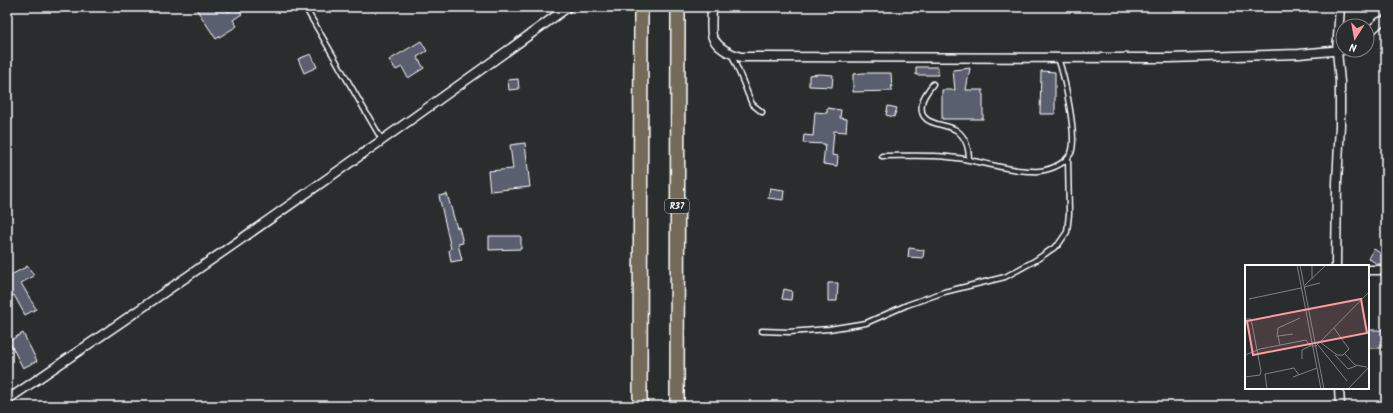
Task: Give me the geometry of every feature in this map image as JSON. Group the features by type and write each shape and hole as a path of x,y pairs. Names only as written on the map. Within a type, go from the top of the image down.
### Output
{"main road":[{"path":"640,406 641,7"},
{"name":"R37","path":"677,406 678,7"}],"street":[{"path":"7,400 170,289 568,7"},
{"path":"712,7 713,38 723,49 741,57 1170,58 1335,51"},
{"path":"1340,7 1340,18"},
{"path":"1375,27 1380,22 1386,20"},
{"path":"1336,265 1337,183 1340,125 1340,58"},
{"path":"1369,270 1386,270"},
{"path":"1339,389 1340,406"}],"lane":[{"path":"305,7 382,140"},
{"path":"732,54 752,104 762,112"},
{"path":"882,156 945,156 1010,170 1033,172 1047,170 1059,164 1068,158 1072,151 1073,141 1072,124 1063,72 1058,57"},
{"path":"932,84 922,102 923,114 928,121 956,130 965,140 968,148 969,160"},
{"path":"762,331 789,332 829,329 866,323 907,305 944,292 1005,276 1036,260 1058,245 1067,232 1069,214 1068,158"}],"building":[{"path":"195,7 225,7 228,12 237,7 242,14 233,20 237,26 216,39"},
{"path":"421,41 427,51 417,57 424,68 408,78 402,67 396,70 389,60"},
{"path":"311,54 317,67 304,73 298,59"},
{"path":"916,67 938,67 938,75 916,75"},
{"path":"970,68 966,90 983,90 983,119 942,119 942,90 955,90 953,70"},
{"path":"1041,71 1055,72 1055,114 1040,114"},
{"path":"891,73 892,91 853,92 853,74"},
{"path":"809,75 833,75 832,87 809,86"},
{"path":"518,79 519,89 509,90 508,80"},
{"path":"888,106 897,108 894,117 886,115"},
{"path":"827,108 841,110 840,118 847,119 846,132 834,131 832,155 838,156 837,166 823,164 825,144 803,143 804,135 813,136 815,112 827,113"},
{"path":"525,143 530,187 490,191 488,171 513,169 510,145"},
{"path":"770,188 784,190 783,200 768,198"},
{"path":"447,194 463,243 458,244 462,260 451,262 449,250 451,249 439,196"},
{"path":"489,236 521,236 521,249 489,250"},
{"path":"909,248 924,250 923,258 908,257"},
{"path":"1374,249 1386,257 1386,261 1383,264 1377,264 1368,258"},
{"path":"28,266 34,276 21,283 36,309 25,315 14,295 10,297 7,291 7,277"},
{"path":"828,283 838,283 837,301 828,301"},
{"path":"784,289 792,291 791,300 782,299"},
{"path":"1369,330 1386,330 1386,348 1369,348"},
{"path":"23,333 37,361 23,368 9,341"}]}
